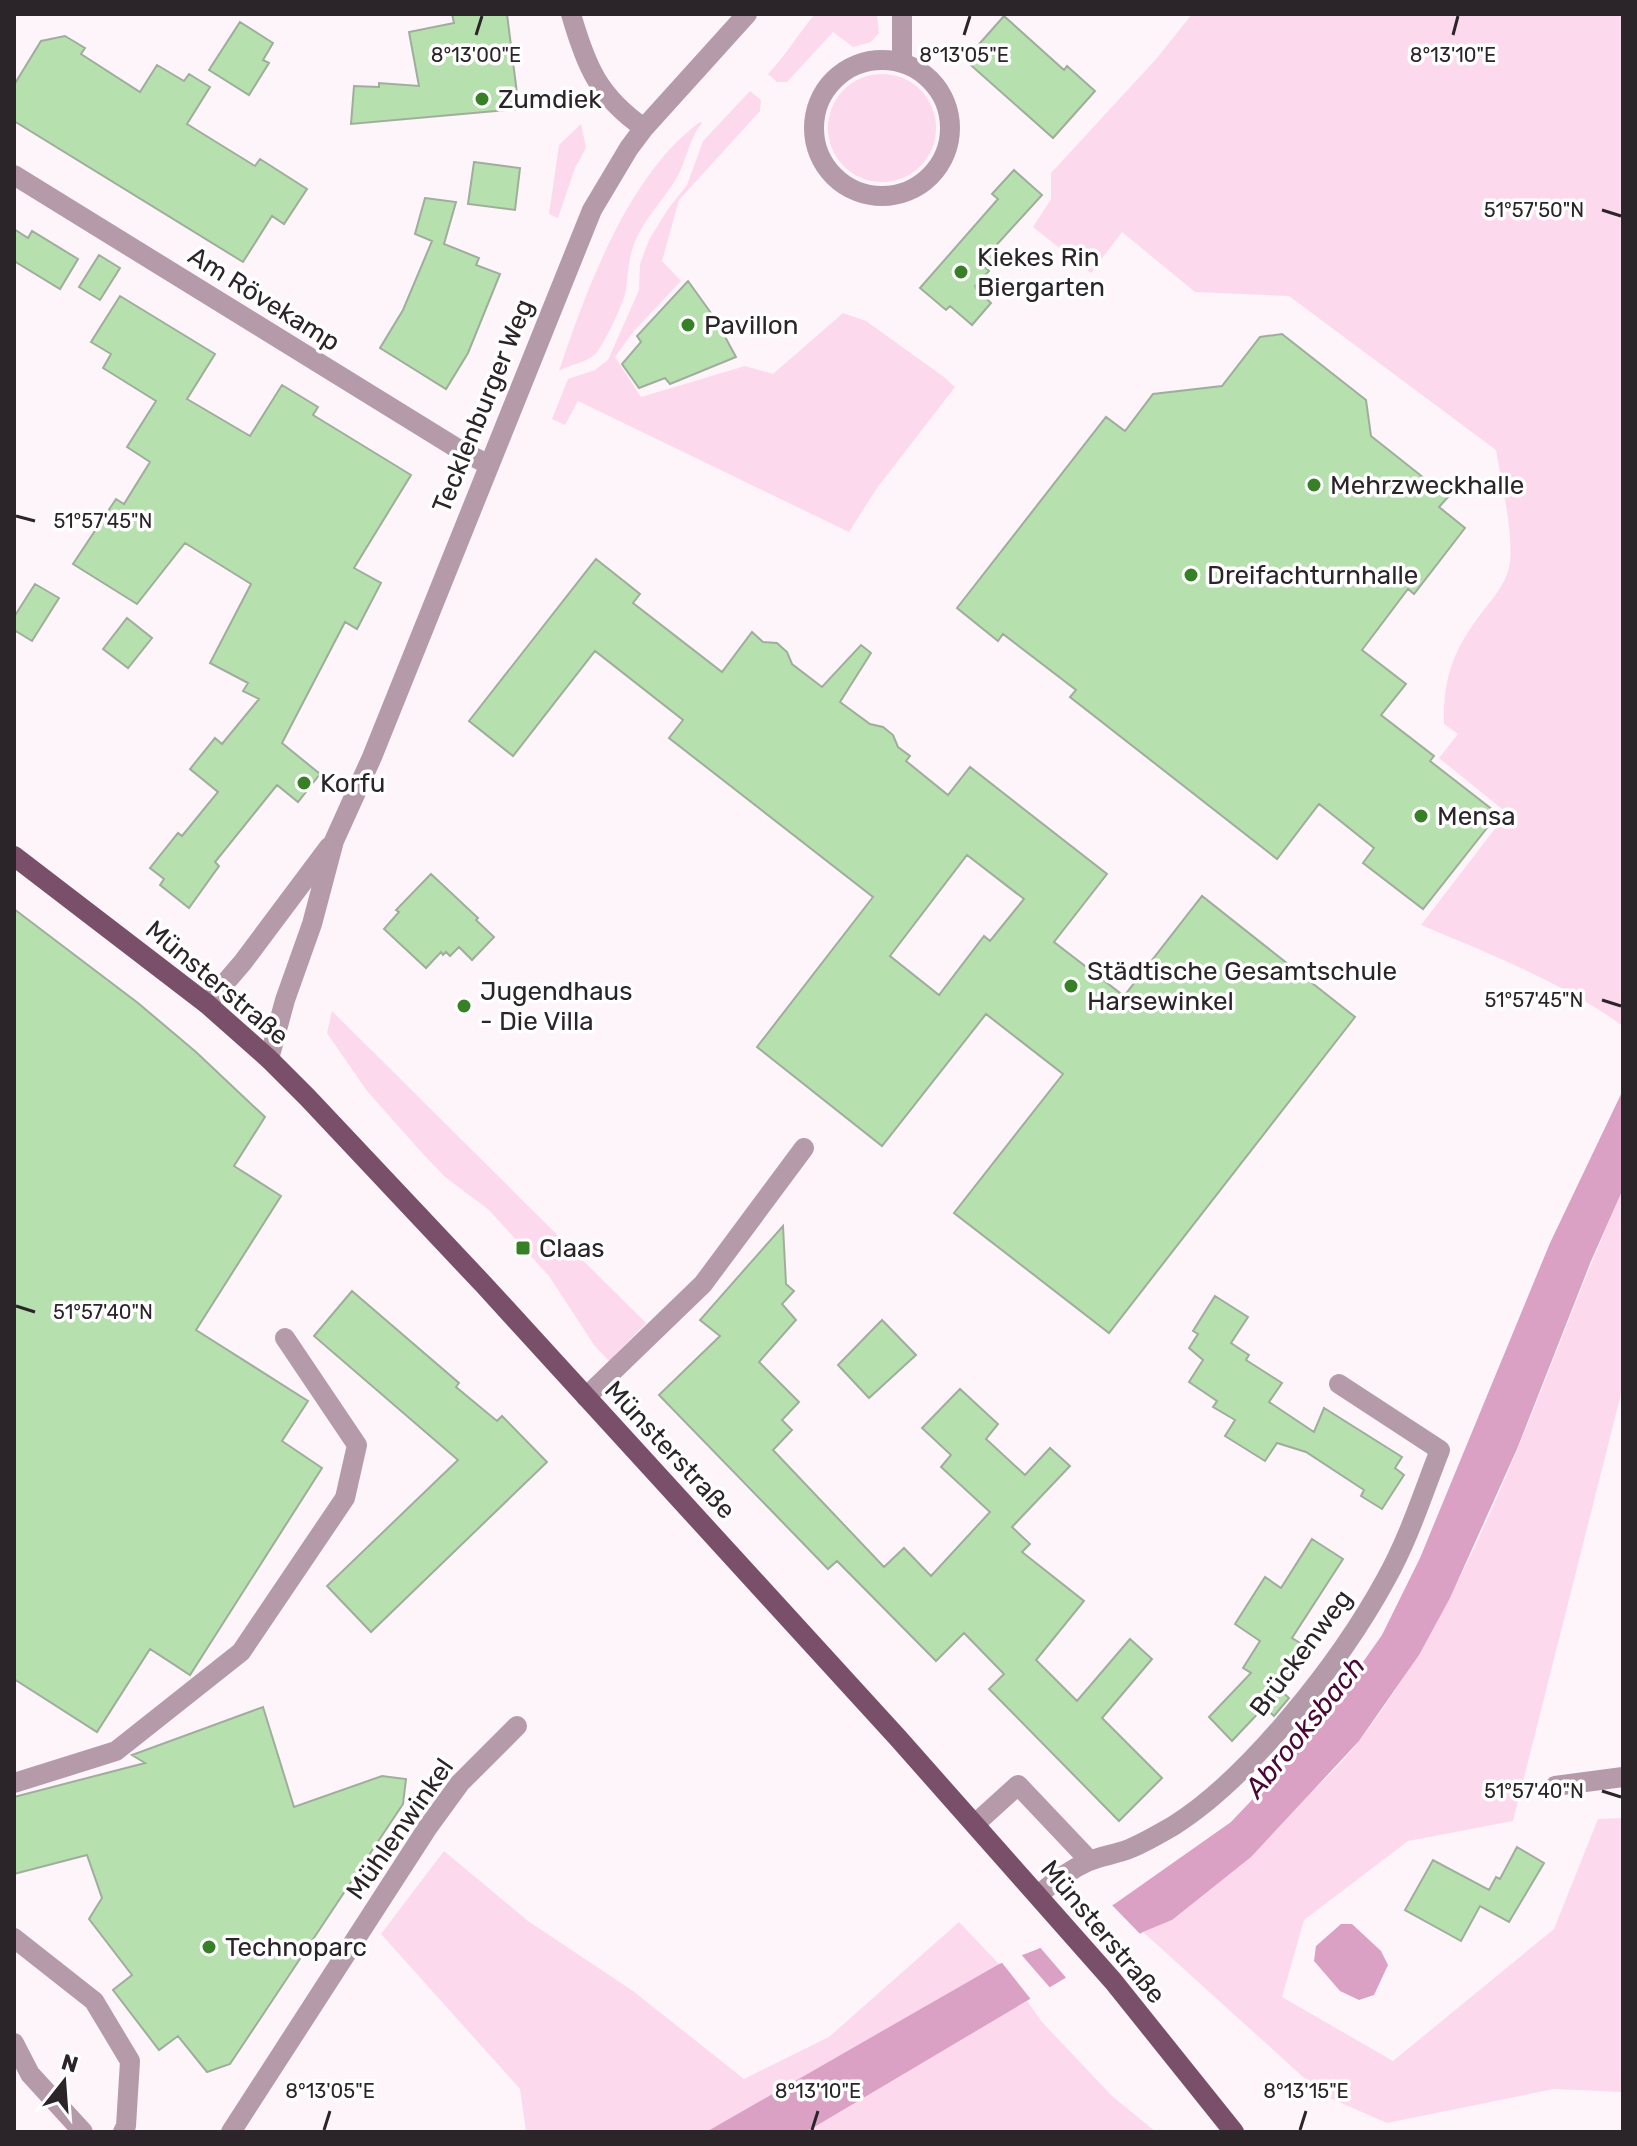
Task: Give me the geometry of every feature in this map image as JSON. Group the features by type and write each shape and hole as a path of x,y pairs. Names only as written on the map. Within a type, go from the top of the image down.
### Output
{"main road":[{"name":"Münsterstraße","path":"14,856 207,1004 269,1059 485,1286 975,1824 1113,1981 1234,2132"}],"street":[{"path":"571,14 584,59 600,87 622,113 644,128"},
{"name":"Tecklenburger Weg","path":"269,1059 285,1000 312,924 334,841 372,757 592,210 644,128 747,14"},
{"path":"902,14 902,61"},
{"path":"876,58 902,61 938,87 952,128 948,145 935,171 914,190 888,197 860,194 838,179 819,157 813,129 822,94 844,70 876,58"},
{"name":"Am Rövekamp","path":"14,175 450,444 488,464"},
{"name":"Tecklenburger Weg","path":"207,1004 243,962 334,841"},
{"path":"586,1397 703,1284 804,1148"},
{"path":"14,1783 116,1751 241,1652 345,1498 357,1445 285,1338"},
{"name":"Brückenweg","path":"1038,1895 1066,1873 1090,1861 1131,1848 1172,1827 1208,1801 1241,1770 1337,1658 1386,1580 1440,1450 1339,1384"},
{"name":"Mühlenwinkel","path":"231,2132 428,1827 460,1783 517,1726"},
{"path":"1555,1786 1623,1777"},
{"path":"975,1824 1018,1785 1090,1861"},
{"path":"14,1938 94,2001 130,2061 123,2132"},
{"path":"14,2043 30,2074 83,2132"}],"shaded area":[{"path":"815,14 877,14 879,33 871,42 853,47 833,32 787,82 777,82 768,74"},
{"path":"1192,14 1623,14 1623,1026 1550,982 1421,925 1507,813 1439,758 1458,734 1444,724 1445,693 1456,653 1501,587 1509,567 1509,525 1496,450 1289,296 1195,292 1122,232 1091,273 1033,227 1051,199 1051,173 1157,58"},
{"path":"882,74 903,78 920,90 932,107 936,128 932,149 920,166 903,178 882,182 861,178 844,166 832,149 828,128 832,107 844,90 861,78"},
{"path":"750,91 761,100 760,111 679,200 662,261 681,281 634,331 615,357 641,397 745,366 773,374 843,313 866,321 944,377 955,387 877,488 849,532 578,401 565,425 552,419 568,379 595,370 608,360 639,290 640,264 649,240 687,185 703,141"},
{"path":"700,122 676,179 647,220 633,247 626,290 605,339 593,356 559,371 582,305 631,202 675,144"},
{"path":"581,124 586,148 575,168 558,218 549,214 559,145"},
{"path":"332,1011 646,1323 609,1361 594,1345 549,1276 489,1210 445,1177 367,1091 327,1033"},
{"path":"1623,1090 1623,1189 1591,1261 1517,1449 1450,1598 1419,1655 1359,1741 1251,1857 1172,1920 1143,1932 806,2132 706,2132 999,1964 1038,1949 1116,1903 1231,1822 1288,1762 1382,1635 1420,1558 1550,1243"},
{"path":"1623,1189 1623,1386 1513,1821 1408,1841 1304,1920 1282,1997 1393,2061 1554,1929 1598,1819 1623,1818 1623,2092 1554,2089 1387,2123 1323,2095 1143,1932 1172,1920 1323,1780 1360,1740 1404,1677 1477,1543"},
{"path":"444,1851 528,1921 633,1991 744,2079 829,2037 959,1922 999,1964 706,2132 526,2132 520,2089 381,1934"},
{"path":"1341,1924 1352,1924 1381,1951 1388,1965 1374,1995 1359,2000 1340,1991 1314,1961 1316,1946"},
{"path":"1027,2001 1042,2022 1112,2096 1156,2132 806,2132"}],"pier":[{"path":"1109,1902 1143,1937 1068,1980 1038,1945"},
{"path":"1019,1952 1052,1990 1033,2002 999,1959"}],"building":[{"path":"452,14 507,14 519,109 351,124 354,86 379,87 379,83 419,86 409,32 454,23"},
{"path":"1004,16 1064,70 1067,66 1095,91 1053,138 965,60"},
{"path":"240,22 273,43 263,60 269,63 249,95 209,70"},
{"path":"65,36 85,48 81,54 140,92 157,65 184,81 189,74 210,87 187,124 255,166 260,159 307,189 284,224 272,216 243,262 14,121 14,85 41,41"},
{"path":"474,162 520,168 515,210 468,204"},
{"path":"1014,170 1042,195 990,252 995,255 985,267 989,271 975,286 991,303 972,325 950,306 946,310 920,288 998,199 992,194"},
{"path":"425,198 456,202 444,244 479,258 476,265 500,274 468,353 446,389 380,348 403,310 432,241 415,234"},
{"path":"14,229 28,238 32,231 78,259 60,289 14,261"},
{"path":"99,255 120,268 100,300 79,287"},
{"path":"688,281 716,320 736,357 670,384 665,378 639,388 622,364 641,342 637,336"},
{"path":"120,296 215,354 187,399 250,436 282,385 318,407 313,415 411,475 354,568 381,583 357,629 345,622 282,743 320,774 298,802 277,785 215,862 219,866 189,908 160,885 164,879 150,868 178,833 182,836 218,792 190,769 215,738 222,744 259,699 243,691 248,683 210,663 251,584 185,543 137,604 73,564 116,499 124,504 150,462 127,447 156,401 103,368 111,354 91,342"},
{"path":"1282,334 1366,400 1371,436 1448,497 1439,507 1465,528 1414,594 1408,589 1362,650 1406,684 1381,715 1434,756 1430,761 1498,814 1423,909 1363,863 1374,848 1319,804 1277,859 1070,697 1076,690 1003,634 998,641 957,608 1106,417 1125,431 1153,394 1222,386 1260,337"},
{"path":"596,559 640,594 633,603 722,672 752,632 763,642 777,643 787,652 792,664 822,687 861,645 871,653 840,702 870,724 883,727 893,735 898,747 910,756 906,761 948,795 970,767 1107,874 1054,942 1124,996 1202,896 1355,1017 1109,1333 954,1213 1063,1074 986,1014 882,1146 757,1047 873,897 669,738 683,720 595,651 513,756 469,721","holes":["967,855 1024,899 990,941 984,936 939,995 890,956"]},
{"path":"35,584 59,598 32,641 14,630 14,617"},
{"path":"127,618 152,638 128,668 103,649"},
{"path":"431,874 494,937 472,960 459,947 450,956 441,952 426,968 384,929 399,912 396,910"},
{"path":"14,909 138,1003 265,1117 234,1166 281,1196 196,1330 308,1401 282,1441 322,1468 190,1675 150,1649 97,1732 14,1679"},
{"path":"783,1226 786,1284 794,1291 782,1304 796,1320 759,1362 799,1402 782,1420 792,1430 773,1450 884,1567 904,1548 931,1576 990,1512 941,1467 951,1455 922,1428 960,1389 998,1424 986,1439 1025,1475 1050,1448 1070,1466 1012,1527 1030,1544 1022,1552 1084,1601 1036,1660 1077,1701 1130,1639 1152,1659 1102,1718 1162,1778 1119,1821 989,1689 1004,1674 964,1633 936,1661 837,1561 828,1569 659,1395 720,1336 700,1320"},
{"path":"352,1291 459,1383 456,1387 497,1421 502,1416 547,1462 371,1632 327,1586 458,1460 314,1336"},
{"path":"1215,1296 1248,1317 1231,1343 1249,1355 1246,1360 1282,1383 1269,1402 1314,1432 1324,1408 1402,1457 1395,1468 1404,1475 1382,1509 1361,1496 1364,1490 1306,1452 1277,1443 1265,1461 1225,1436 1235,1420 1213,1407 1217,1401 1189,1382 1203,1360 1189,1348 1198,1334 1193,1331"},
{"path":"882,1320 916,1355 869,1398 838,1365"},
{"path":"1312,1539 1343,1559 1292,1638 1305,1646 1278,1688 1289,1698 1274,1716 1264,1707 1232,1741 1209,1717 1251,1673 1243,1668 1260,1641 1235,1624 1265,1577 1281,1588"},
{"path":"263,1707 294,1807 382,1776 406,1779 403,1804 230,2064 207,2072 178,2036 159,2050 113,1990 132,1975 89,1919 102,1898 87,1855 14,1874 14,1797 145,1763 132,1755"},
{"path":"1307,1717 1316,1726 1302,1742 1293,1734"},
{"path":"1517,1847 1544,1863 1509,1922 1480,1906 1461,1941 1405,1910 1433,1860 1489,1890 1496,1877 1500,1879"}],"place":[{"name":"Zumdiek","path":"482,99"},
{"name":"Kiekes Rin Biergarten","path":"961,272"},
{"name":"Pavillon","path":"688,325"},
{"name":"Mehrzweckhalle","path":"1314,485"},
{"name":"Dreifachturnhalle","path":"1191,575"},
{"name":"Korfu","path":"304,783"},
{"name":"Mensa","path":"1421,816"},
{"name":"Städtische Gesamtschule Harsewinkel","path":"1071,986"},
{"name":"Jugendhaus - Die Villa","path":"464,1006"},
{"name":"Claas","path":"523,1248"},
{"name":"Technoparc","path":"209,1947"}],"water label":[{"name":"Abrooksbach","path":"1305,1727"}]}
